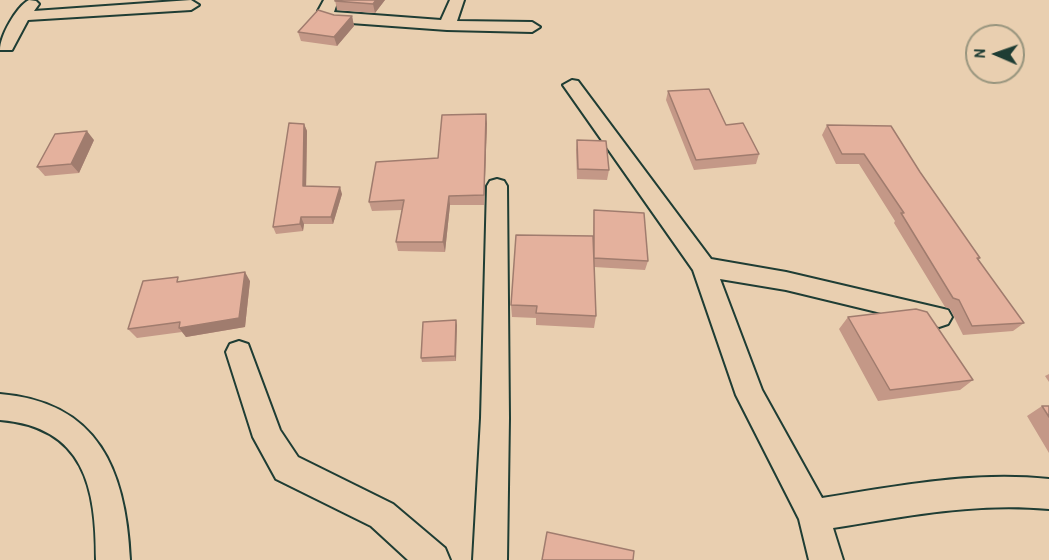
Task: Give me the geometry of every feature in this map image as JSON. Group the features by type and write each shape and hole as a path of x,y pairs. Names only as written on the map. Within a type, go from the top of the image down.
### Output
{"street":[{"path":"6,47 22,16 35,0"},
{"path":"331,0 326,11 329,16 447,25 532,27"},
{"path":"447,25 456,0"},
{"path":"22,16 191,5"},
{"path":"572,85 603,131 658,201 704,267 750,395 814,515 826,560"},
{"path":"490,560 495,418 498,186"},
{"path":"704,267 786,281 939,317"},
{"path":"239,352 268,437 287,468 382,515 433,560"},
{"path":"0,406 36,412 81,440 104,478 113,515 113,560"},
{"path":"814,515 963,494 1029,491 1049,494"}],"building":[{"path":"335,0 376,0 373,4"},
{"path":"318,10 334,15 352,16 334,37 298,32"},
{"path":"709,89 726,125 743,123 759,154 696,160 668,91"},
{"path":"486,114 484,195 449,196 443,242 396,242 404,200 369,202 376,162 438,158 442,115"},
{"path":"289,123 304,124 303,186 340,187 331,217 301,217 300,224 273,227"},
{"path":"827,125 891,126 980,258 977,258 1024,323 972,326 959,300 953,298 901,213 904,213 864,154 842,154"},
{"path":"87,131 71,164 37,167 55,134"},
{"path":"577,140 606,141 609,170 578,169"},
{"path":"594,210 644,213 648,261 594,258"},
{"path":"516,235 593,236 596,316 536,313 537,306 511,305"},
{"path":"245,272 239,318 179,328 180,322 128,329 143,281 178,277 177,282"},
{"path":"916,309 927,312 973,380 890,390 848,317"},
{"path":"456,320 455,356 421,358 423,322"},
{"path":"1042,406 1049,406 1049,417"},
{"path":"547,532 634,551 633,560 542,560"}]}
